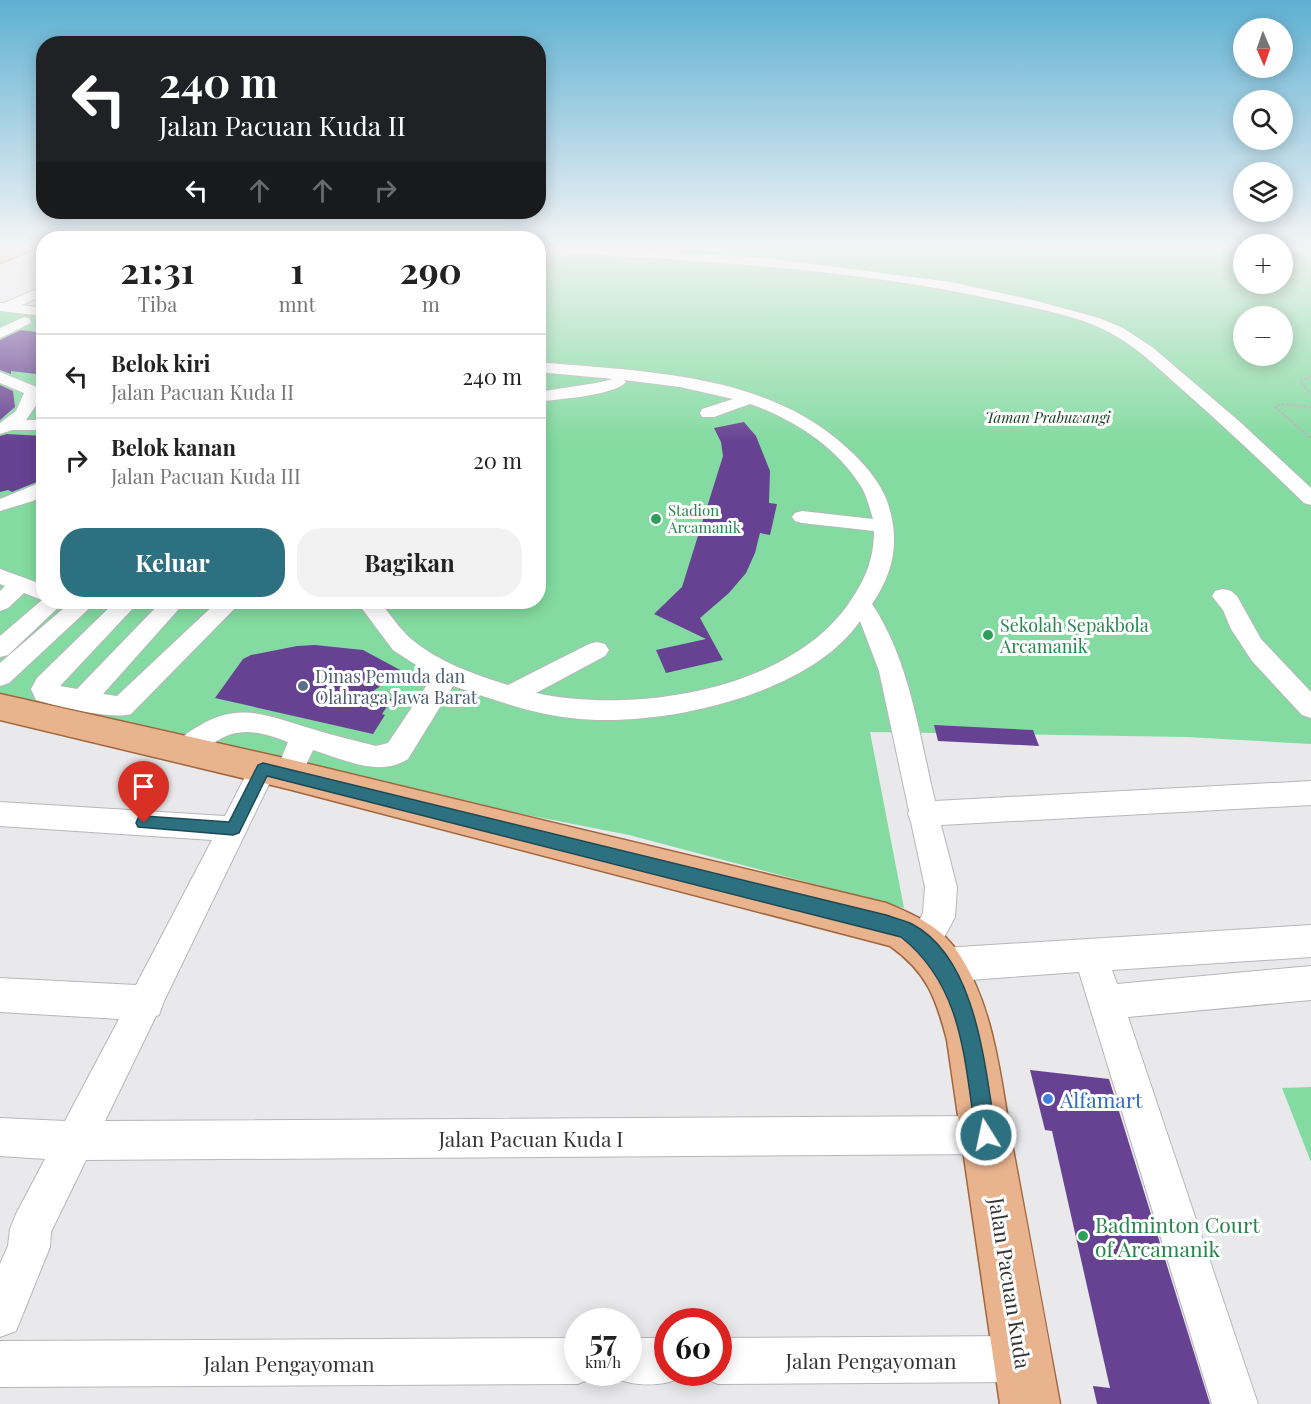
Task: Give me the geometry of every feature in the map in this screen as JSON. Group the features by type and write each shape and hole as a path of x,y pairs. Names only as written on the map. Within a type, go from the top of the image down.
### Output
{"main road":[{"name":"Jalan Pacuan Kuda","path":"0,707 276,772 886,923 906,930 932,954 960,1000 970,1040 1030,1404"}],"street":[{"path":"1,312 36,312"},
{"path":"1,312 24,321 36,322"},
{"path":"1062,312 1118,331 1147,350 1233,425 1311,499"},
{"path":"0,334 24,321"},
{"path":"374,609 399,641 447,674 520,700 587,710 660,706 727,692 776,675 811,656 835,636 862,606 881,570 885,550 883,511 876,493 855,465 832,443 783,412 711,387 546,368"},
{"path":"0,377 5,381 36,388"},
{"path":"546,396 598,388 633,377"},
{"path":"5,427 29,406 36,393"},
{"path":"708,413 749,399"},
{"path":"5,427 36,425"},
{"path":"0,506 36,490"},
{"path":"802,517 885,526"},
{"path":"0,603 10,581 36,590"},
{"path":"1223,596 1236,607 1244,633 1255,648 1311,708"},
{"path":"862,606 876,628 891,670 922,814 941,887 939,917 932,954 1091,956 1311,941"},
{"path":"0,649 45,609"},
{"path":"0,677 75,609"},
{"path":"121,609 44,688 45,693 119,707 124,705 223,609"},
{"path":"81,701 169,609"},
{"path":"509,696 597,650"},
{"path":"186,750 198,737 220,725 241,721 274,725 302,736 376,757 389,757 398,751 447,674"},
{"path":"0,1315 29,1247 31,1229 147,1004 233,829 276,772 301,747 302,736"},
{"path":"922,814 1311,793"},
{"path":"0,814 233,829"},
{"path":"1091,956 1235,1404"},
{"path":"1106,1002 1311,983"},
{"path":"0,995 147,1004"},
{"name":"Jalan Pacuan Kuda I","path":"0,1137 76,1141 986,1135"},
{"name":"Jalan Pengayoman","path":"732,1361 1024,1359"},
{"name":"Jalan Pengayoman","path":"0,1364 564,1361"}],"path":[{"path":"1311,377 1301,380 1301,383 1311,393"},
{"path":"1311,406 1281,404 1275,407 1311,438"},
{"path":"1306,406 1311,412"}],"green space":[{"name":"Taman Prabuwangi","path":"0,312 36,315 36,609 546,609 546,312 1233,312 1233,366 1293,366 1293,312 1311,312 1311,744 1187,737 870,732 904,908 629,835 517,813 0,695"},
{"path":"1311,1087 1311,1162 1282,1088"}],"building":[{"path":"21,330 36,332 36,374 11,371 11,374 0,370 0,340"},
{"path":"0,385 13,391 15,407 0,420"},
{"path":"744,422 756,436 770,471 769,503 777,504 770,535 760,533 755,553 746,573 729,593 700,618 723,660 666,673 656,650 706,639 654,614 682,587 723,456 721,442 714,428"},
{"path":"7,434 36,436 36,482 12,492 8,490 0,492 0,436"},
{"name":"Dinas Pemuda dan Olahraga Jawa Barat","path":"315,645 363,650 402,671 369,694 392,699 373,734 215,698 243,659 251,655 297,646"},
{"path":"934,725 1033,730 1039,746 938,741"},
{"path":"1030,1070 1109,1079 1210,1404 1097,1404 1093,1386 1110,1388 1052,1131 1045,1130"}],"place":[{"name":"Stadion Arcamanik","path":"656,519"},
{"name":"Sekolah Sepakbola Arcamanik","path":"988,635"},
{"name":"Dinas Pemuda dan Olahraga Jawa Barat","path":"303,686"},
{"name":"Alfamart","path":"1048,1099"},
{"name":"Badminton Court of Arcamanik","path":"1083,1236"}],"route":[{"path":"144,823 233,829 263,769 886,923 906,930 917,937 942,965 960,1000 970,1040 986,1135"}]}
